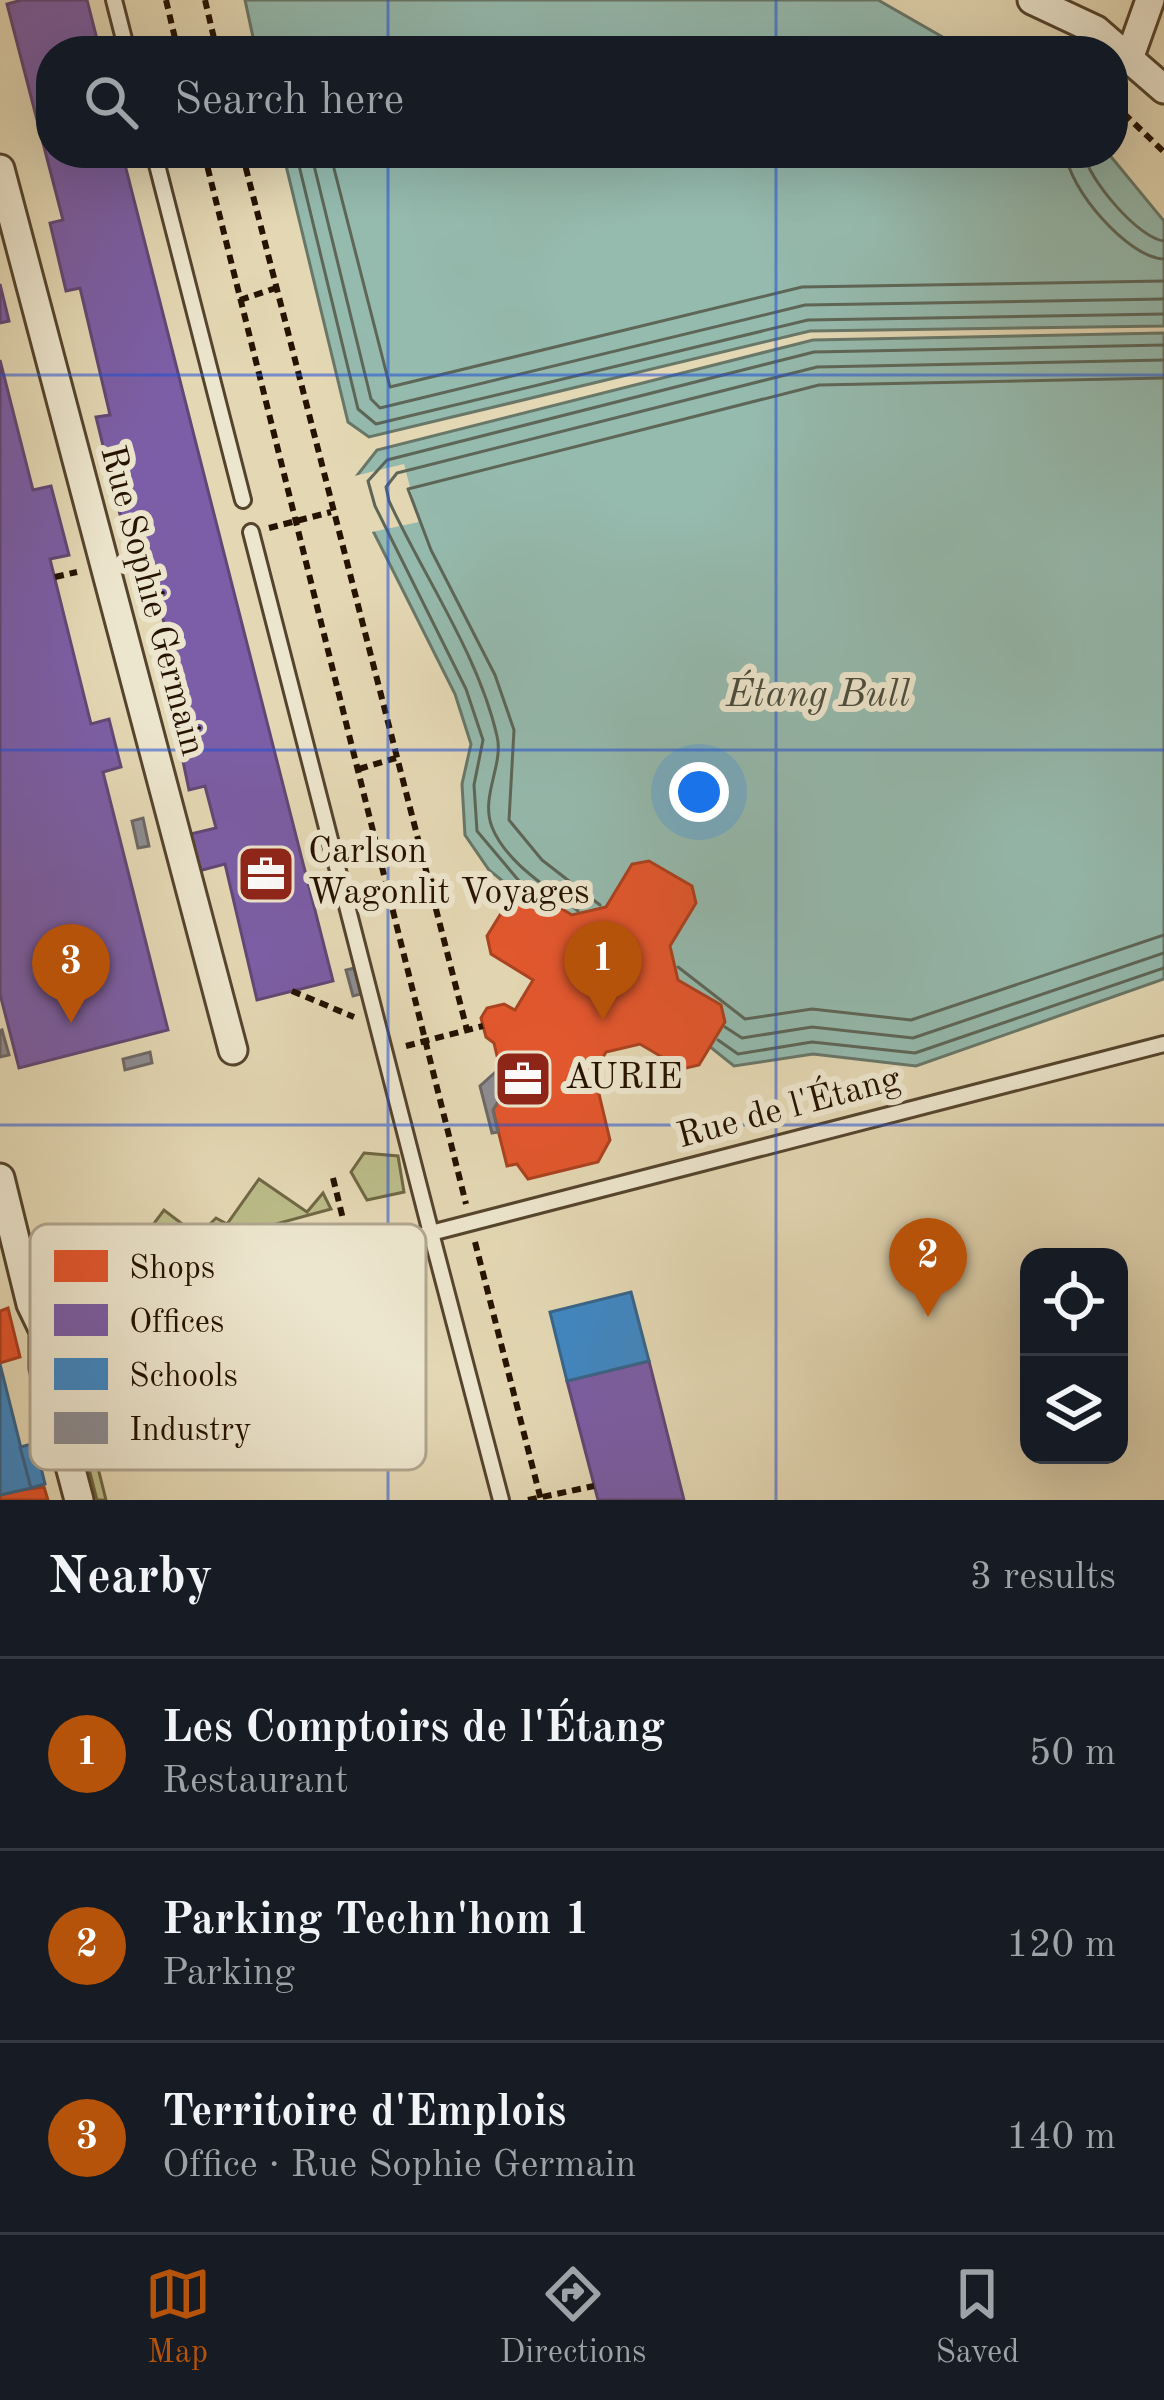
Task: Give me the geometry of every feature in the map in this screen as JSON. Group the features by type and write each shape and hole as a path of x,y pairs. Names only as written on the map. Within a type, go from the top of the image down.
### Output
{"street":[{"path":"1032,0 1104,36"},
{"path":"1150,0 1130,56 1164,89"},
{"name":"Rue Sophie Germain","path":"0,170 233,1050"},
{"path":"0,1178 30,1300"},
{"path":"71,1470 79,1500"}],"lane":[{"path":"114,0 124,36"},
{"path":"158,168 243,500"},
{"path":"251,532 501,1500"},
{"name":"Rue de l'Étang","path":"426,1234 753,1146 1164,1044"}],"path":[{"path":"166,0 174,36"},
{"path":"205,0 213,36"},
{"path":"1128,117 1164,152"},
{"path":"207,168 466,1208"},
{"path":"246,168 467,1030"},
{"path":"240,300 276,288"},
{"path":"301,519 331,512"},
{"path":"358,770 396,758"},
{"path":"292,991 347,1018 375,1012"},
{"path":"385,1052 483,1026"},
{"path":"333,1178 343,1219"},
{"path":"474,1239 541,1499"},
{"path":"528,1500 594,1486"}],"green space":[{"path":"364,1153 398,1156 404,1192 367,1200 351,1172"},
{"path":"259,1179 307,1212 323,1193 331,1209 276,1224 227,1224"},
{"path":"164,1210 182,1224 154,1224"},
{"path":"89,1470 98,1470 106,1500 97,1500"}],"water":[{"path":"245,0 878,0 941,36 253,36"},
{"path":"287,168 1120,168 1164,221 1164,326 810,331 369,437 348,422"},
{"name":"Étang Bull","path":"1164,333 1164,979 916,1066 813,1054 734,1066 489,870 465,835 462,784 471,744 455,694 363,511 355,478 377,450 813,340"}],"pier":[{"path":"404,464 419,522 367,533 350,477"}],"building: Shops":[{"path":"649,861 692,886 696,903 670,946 678,980 721,1005 725,1022 699,1065 682,1069 640,1044 606,1052 594,1073 610,1140 598,1162 528,1179 517,1164 507,1166 493,1110 505,1090 494,1043 486,1037 481,1018 487,1008 504,1004 515,1010 533,980 491,954 487,936 513,894 530,890 572,915 606,907 632,864"},
{"path":"8,1308 20,1357 0,1363 0,1311"},
{"path":"44,1487 48,1500 0,1500 0,1493"}],"building: Offices":[{"path":"87,0 96,36 36,36 36,116 7,4"},
{"path":"50,168 126,168 333,981 257,1000 225,864 195,872 186,835 216,828 205,786 189,790 174,718 187,715 145,547 129,551 96,417 110,415 80,288 66,291 50,223 63,220"},
{"path":"0,284 9,321 0,323"},
{"path":"0,360 33,490 51,486 69,555 50,559 91,724 109,719 121,767 103,772 168,1030 19,1068 0,994"},
{"path":"649,1361 684,1500 598,1500 567,1381"}],"building: Schools":[{"path":"631,1292 649,1361 567,1381 550,1312"},
{"path":"0,1364 31,1488 1,1495 0,1493"},
{"path":"30,1444 30,1470 42,1470 45,1484 31,1488 20,1447"}],"building: Industry":[{"path":"143,818 149,846 138,848 132,821"},
{"path":"354,968 361,994 353,996 346,970"},
{"path":"0,1031 9,1055 0,1057"},
{"path":"150,1052 152,1063 125,1070 123,1059"},
{"path":"500,1068 505,1090 493,1110 498,1132 492,1133 480,1086"}],"place":[{"name":"Carlson Wagonlit Voyages","path":"266,874"},
{"name":"Les Comptoirs de l'Étang","path":"603,1020"},
{"name":"Territoire d'Emplois","path":"71,1023"},
{"name":"AURIE","path":"523,1079"},
{"name":"Parking Techn'hom 1","path":"928,1317"}]}
